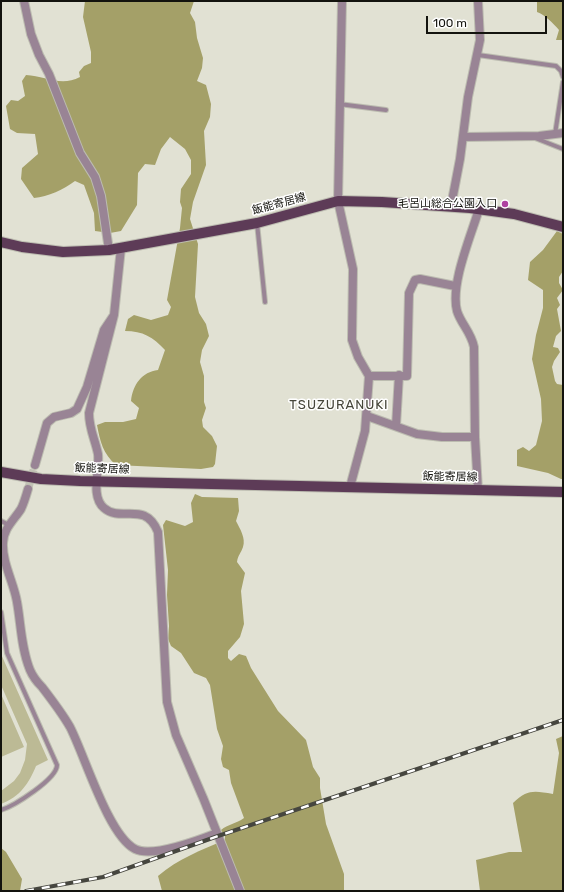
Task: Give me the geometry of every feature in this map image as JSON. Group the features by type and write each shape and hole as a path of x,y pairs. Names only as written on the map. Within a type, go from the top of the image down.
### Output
{"main road":[{"name":"飯能寄居線","path":"1,242 22,247 63,252 109,250 257,223 338,201 382,202 479,209 521,216 563,227"},
{"name":"飯能寄居線","path":"1,472 52,480 563,492"}],"street":[{"path":"24,1 31,34 39,55 52,81 80,153 95,177 101,196 109,250"},
{"path":"342,1 338,201 353,270 352,340 358,357 369,376 367,416 360,452 350,487"},
{"path":"451,206 463,137 468,97 480,40 478,1"},
{"path":"463,137 559,134"},
{"path":"478,490 474,437 474,347 472,337 458,312 456,286 479,209"},
{"path":"121,248 114,315 89,413 89,427 98,454 97,481 99,501 105,509 112,512 145,515 152,519 158,532 167,702 176,735 240,891"},
{"path":"369,376 408,376 410,293 415,280 456,286"},
{"path":"35,465 47,423 54,418 71,413 81,403 104,330 114,315"},
{"path":"396,426 398,376"},
{"path":"367,416 417,434 442,437 474,437"},
{"path":"28,489 21,508 4,533 3,553 18,603 19,621 30,672 69,726 81,750 105,810 126,841 134,848 146,851 182,845 217,833"}],"lane":[{"path":"478,55 556,66 561,71 563,77"},
{"path":"559,134 563,82"},
{"path":"339,104 386,110"},
{"path":"529,136 563,149"},
{"path":"257,223 265,302"},
{"path":"1,521 9,525"},
{"path":"1,612 7,653 57,765 55,773 15,805 1,810"}],"shaded area":[{"path":"85,1 194,1 190,13 195,22 197,38 203,58 202,68 197,81 206,85 211,104 210,117 204,131 206,165 193,202 190,219 198,244 195,297 199,313 206,324 209,336 202,350 200,362 204,376 204,402 206,408 202,420 203,427 212,436 217,446 215,464 213,467 201,469 116,465 105,452 99,436 97,425 105,422 123,422 136,419 139,408 131,401 136,384 147,373 158,370 165,350 152,338 137,332 125,331 128,319 134,315 151,320 168,315 171,307 167,300 180,228 182,208 180,202 181,189 191,174 191,160 185,149 170,137 161,149 155,165 145,164 138,173 137,205 121,231 110,233 95,231 94,213 84,185 75,181 56,192 34,198 21,179 22,168 38,154 35,134 17,133 10,129 6,106 11,100 18,101 25,96 22,81 26,75 60,81 73,80 80,77 79,72 84,66 91,63 91,52 83,17"},
{"path":"537,1 563,1 563,40 556,40 559,30 543,15 537,12"},
{"path":"557,231 563,234 563,271 559,277 559,283 563,290 557,298 560,305 557,309 561,331 556,336 553,347 558,348 560,352 552,367 555,381 557,384 563,385 563,479 548,473 517,466 517,450 523,447 529,451 536,445 542,421 541,399 532,359 543,308 543,290 528,280 530,262 543,250"},
{"path":"195,494 202,497 238,498 239,511 236,521 242,534 244,544 237,562 245,573 241,591 244,624 240,637 228,651 228,658 231,661 239,654 246,656 251,668 278,711 306,740 313,767 320,778 320,788 326,824 344,874 344,891 162,891 158,876 182,860 225,840 225,836 221,830 226,826 238,822 244,818 231,783 229,770 223,767 221,759 223,746 217,729 210,685 206,678 194,673 181,653 171,646 168,639 168,570 163,525 166,520 185,526 193,522 191,503"},
{"path":"1,654 48,760 36,766 27,784 14,798 1,804 1,791 14,781 20,773 25,760 27,744 1,685"},
{"path":"1,694 24,747 1,757"},
{"path":"563,736 563,891 480,891 476,860 509,852 522,852 513,803 527,793 541,792 553,794 559,753 556,739"},
{"path":"1,848 6,852 22,879 20,891 1,891"}],"tunnel":[{"path":"28,489 35,465"}],"railway":[{"path":"26,891 103,877 218,836 563,720"}],"place":[{"name":"毛呂山総合公園入口","path":"505,204"}],"district":[{"name":"TSUZURANUKI","path":"339,405"}]}
